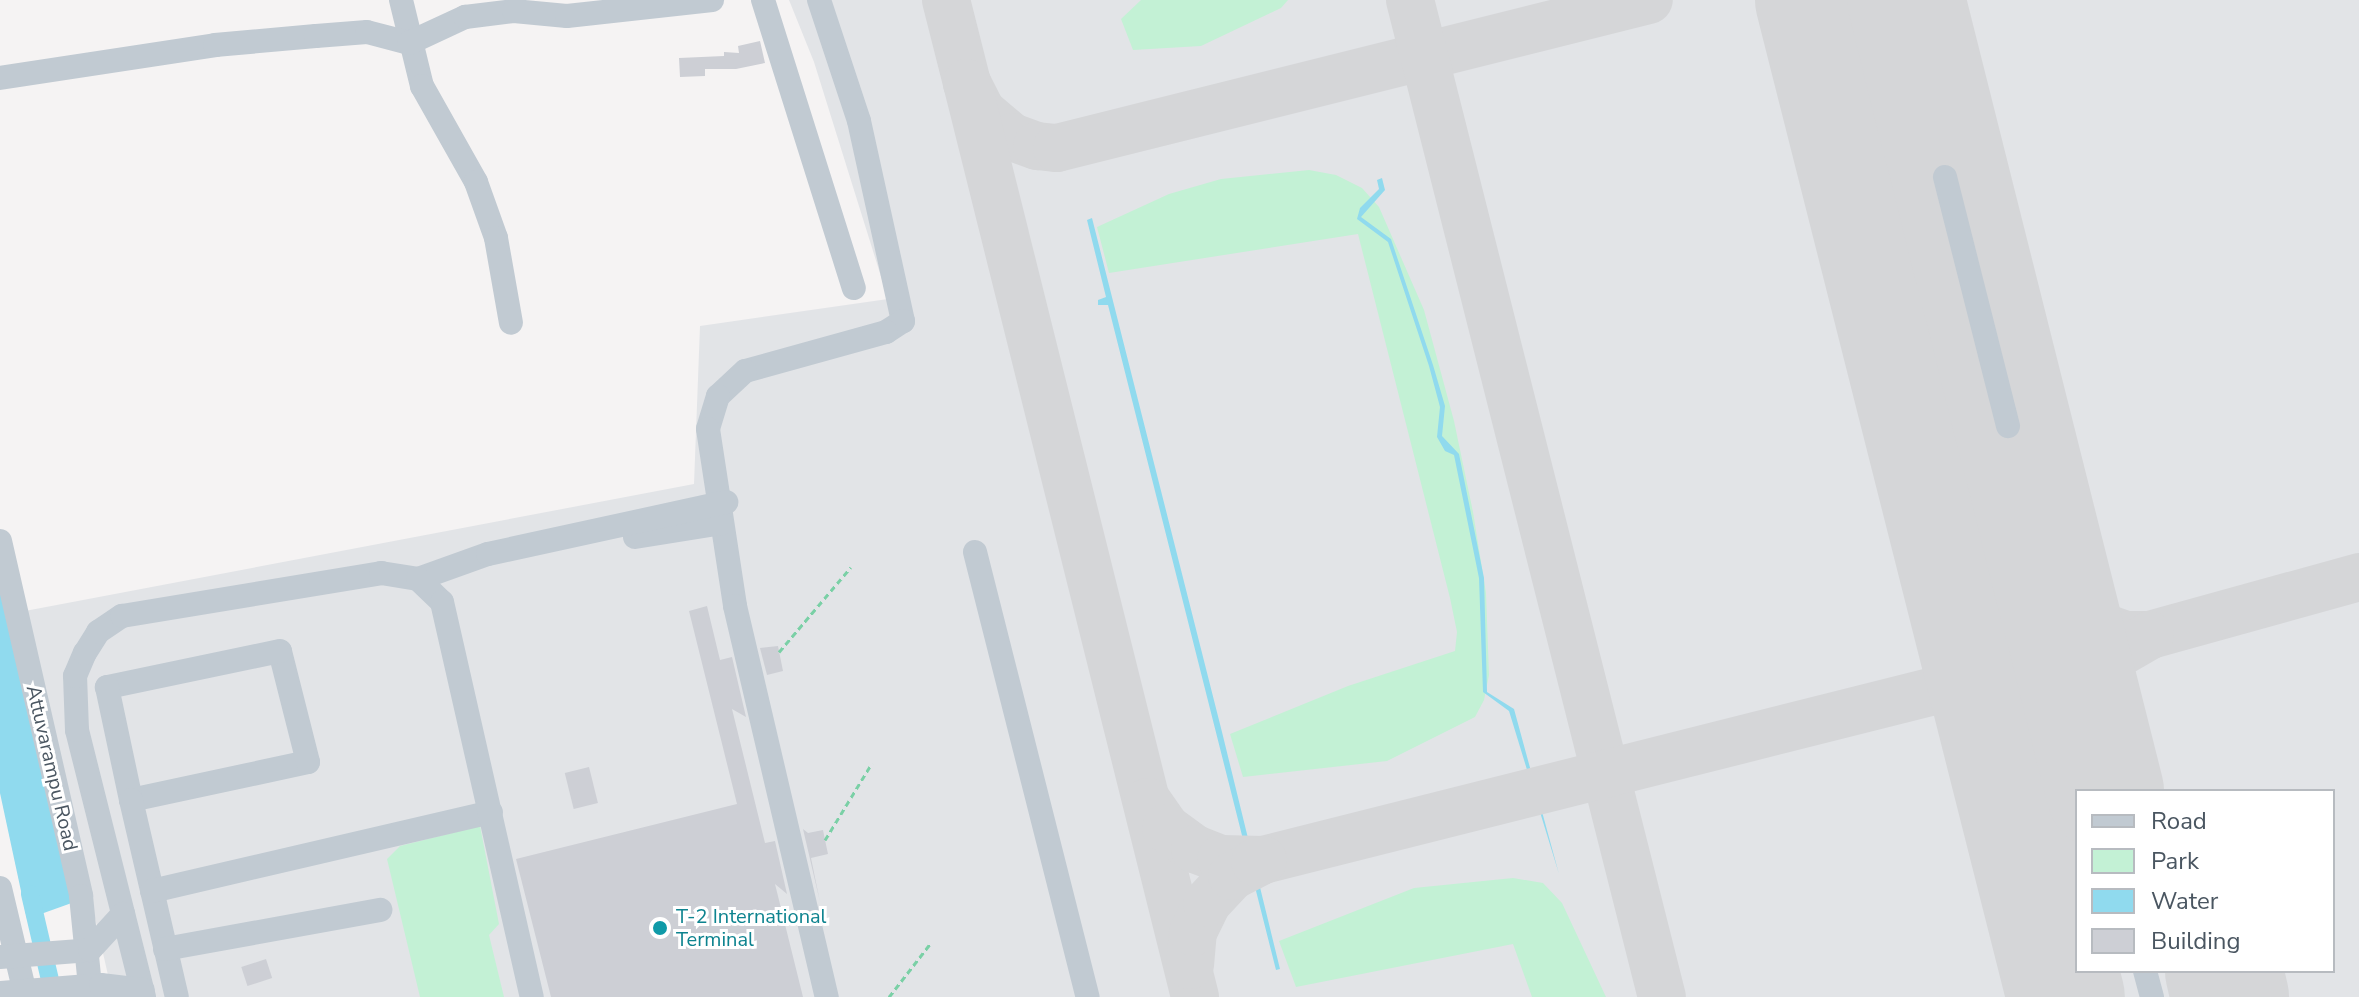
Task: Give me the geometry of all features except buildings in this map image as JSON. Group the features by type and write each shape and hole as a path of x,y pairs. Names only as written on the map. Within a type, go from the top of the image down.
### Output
{"street":[{"path":"401,0 409,43 422,86 481,196 496,238 511,323"},
{"path":"0,78 215,45 367,32 409,43 465,17 514,11 567,16 712,0"},
{"path":"763,0 854,288"},
{"path":"819,0 859,121 903,321 886,332 757,366 729,383 712,408 708,429 735,606 827,997"},
{"path":"1945,177 2008,426"},
{"path":"503,559 722,509"},
{"path":"0,993 101,985 143,994 77,730 75,676 98,632 122,616 381,573 418,579 488,554 722,509"},
{"name":"Attuvarampu Road","path":"0,541 81,896 91,997"},
{"path":"975,552 1088,997"},
{"path":"418,579 442,602 532,997"},
{"path":"131,800 308,762 280,651 107,687 131,800 177,997"},
{"path":"152,891 491,812"},
{"path":"0,888 26,997"},
{"path":"165,949 380,910"},
{"path":"0,957 90,950 123,914"},
{"path":"2146,973 2152,997"}],"path":[{"path":"779,652 851,567"},
{"path":"825,840 872,763"},
{"path":"889,997 930,944"}],"shaded area":[{"path":"789,0 2359,0 2359,997 113,997 25,611 694,484 700,326 888,299 814,62"}],"green space":[{"path":"1141,0 1288,0 1281,8 1201,46 1133,50 1121,19"},
{"path":"1309,170 1336,175 1362,188 1379,207 1424,310 1454,421 1473,512 1486,593 1489,675 1484,700 1475,717 1387,761 1243,777 1230,734 1348,686 1455,651 1457,632 1450,598 1358,234 1109,273 1097,227 1169,194 1221,179"},
{"path":"480,826 499,924 489,935 504,997 420,997 387,859 400,846"},
{"path":"1513,878 1543,883 1562,903 1606,997 1532,997 1513,944 1296,987 1279,941 1414,888"}],"water":[{"path":"1382,178 1385,190 1361,217 1391,239 1433,365 1445,406 1442,436 1459,454 1484,578 1487,692 1514,709 1559,874 1509,711 1483,692 1479,578 1454,455 1445,451 1437,437 1440,407 1429,366 1388,242 1357,219 1360,208 1379,189 1377,180"},
{"path":"1092,218 1280,969 1276,970 1108,305 1098,305 1098,300 1106,297 1087,220"},
{"path":"0,575 80,900 27,919 0,793"}],"waterway":[{"path":"30,894 54,997"}],"taxiway":[{"path":"946,0 967,83 982,112 1012,137 1037,146 1057,148 1649,0"},
{"path":"1410,0 1662,997"},
{"path":"1893,0 1909,34 1945,177"},
{"path":"967,83 1195,997"},
{"path":"2011,424 2050,578 2072,609 2100,626 2126,635 2150,635 2359,577"},
{"path":"2040,554 2043,590 2030,624 1999,664 1970,682 1997,681 2020,685 2058,703 2083,732 2099,789"},
{"path":"2094,752 2086,717 2093,683 2116,655 2150,635"},
{"path":"1148,802 1166,828 1195,849 1221,859 1263,860 1970,682"},
{"path":"1190,965 1193,932 1207,903 1232,876 1263,860 1255,862"}],"runway":[{"path":"1814,0 2066,997"},
{"path":"1906,0 2104,789"},
{"path":"2224,973 2230,997"}],"place":[{"name":"T-2 International Terminal","path":"660,928"}]}
